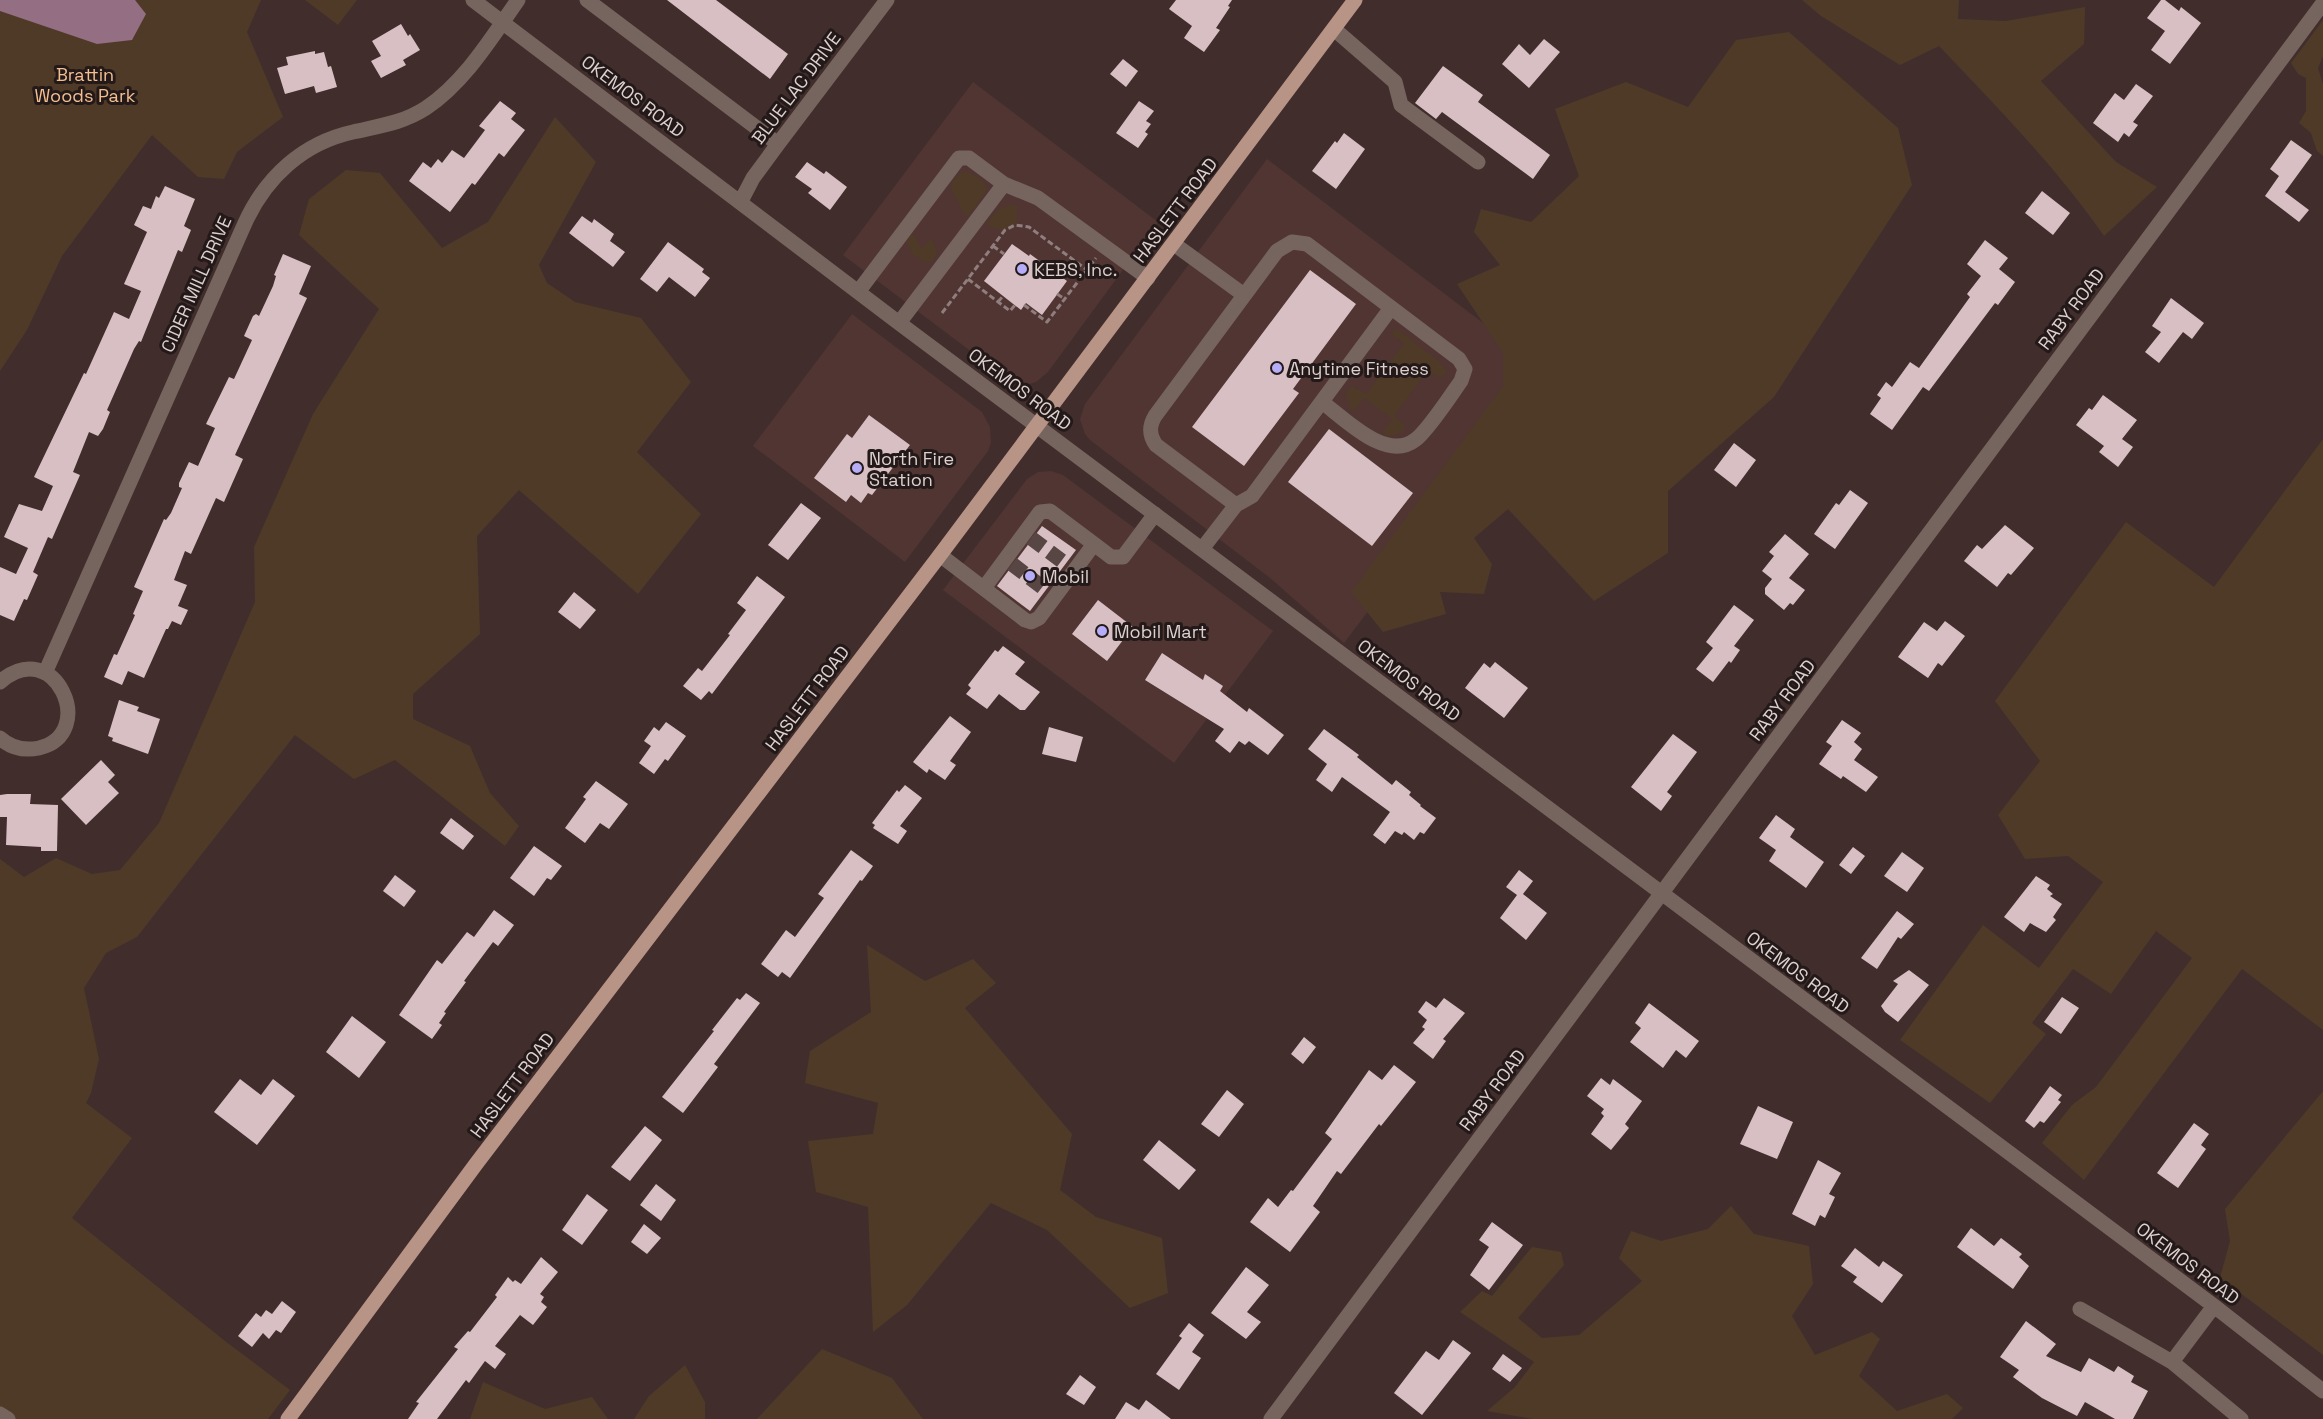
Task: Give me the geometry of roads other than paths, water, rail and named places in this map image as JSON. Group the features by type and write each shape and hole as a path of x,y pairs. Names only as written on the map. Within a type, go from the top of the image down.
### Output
{"main road":[{"name":"HASLETT ROAD","path":"288,1419 476,1164 1038,426 1355,0"}],"street":[{"name":"OKEMOS ROAD","path":"473,0 899,323 2214,1306 2323,1391"},
{"name":"CIDER MILL DRIVE","path":"45,673 245,223 264,188 290,162 315,146 343,135 397,122 431,105 457,81 518,0"},
{"path":"587,0 778,144"},
{"name":"BLUE LAC DRIVE","path":"741,201 753,178 887,0"},
{"name":"RABY ROAD","path":"1271,1419 2323,3"},
{"path":"1334,29 1395,82 1401,105 1478,162"},
{"path":"858,292 959,158 969,158 1004,184 1038,198 1148,278"},
{"path":"899,323 1004,184"},
{"path":"1236,505 1156,445 1152,439 1150,427 1155,416 1277,250 1286,244 1300,242 1307,244 1459,359 1466,369 1461,381 1417,439 1404,445 1388,446 1372,440 1322,402"},
{"path":"1174,244 1244,295"},
{"path":"1202,549 1236,505 1252,496 1391,308"},
{"path":"984,588 1028,536 1037,516 1045,511 1054,514 1111,557 1123,557 1155,514"},
{"path":"940,555 1025,620 1031,622 1039,618 1051,593 1070,567 1094,544"},
{"path":"0,682 19,670 45,673 56,680 64,691 68,704 63,729 54,740 43,747 30,750 17,748 0,738"},
{"path":"2172,1362 2214,1306"},
{"path":"2080,1309 2172,1362 2241,1419"},
{"path":"0,1414 8,1419"}],"tunnel":[{"path":"1031,538 1066,564"},
{"path":"1012,564 1046,590"}],"place":[{"name":"KEBS, Inc.","path":"1022,269"},
{"name":"Anytime Fitness","path":"1277,368"},
{"name":"North Fire Station","path":"857,468"},
{"name":"Mobil","path":"1030,576"},
{"name":"Mobil Mart","path":"1102,631"}],"park label":[{"name":"Brattin Woods Park","path":"85,84"}]}
